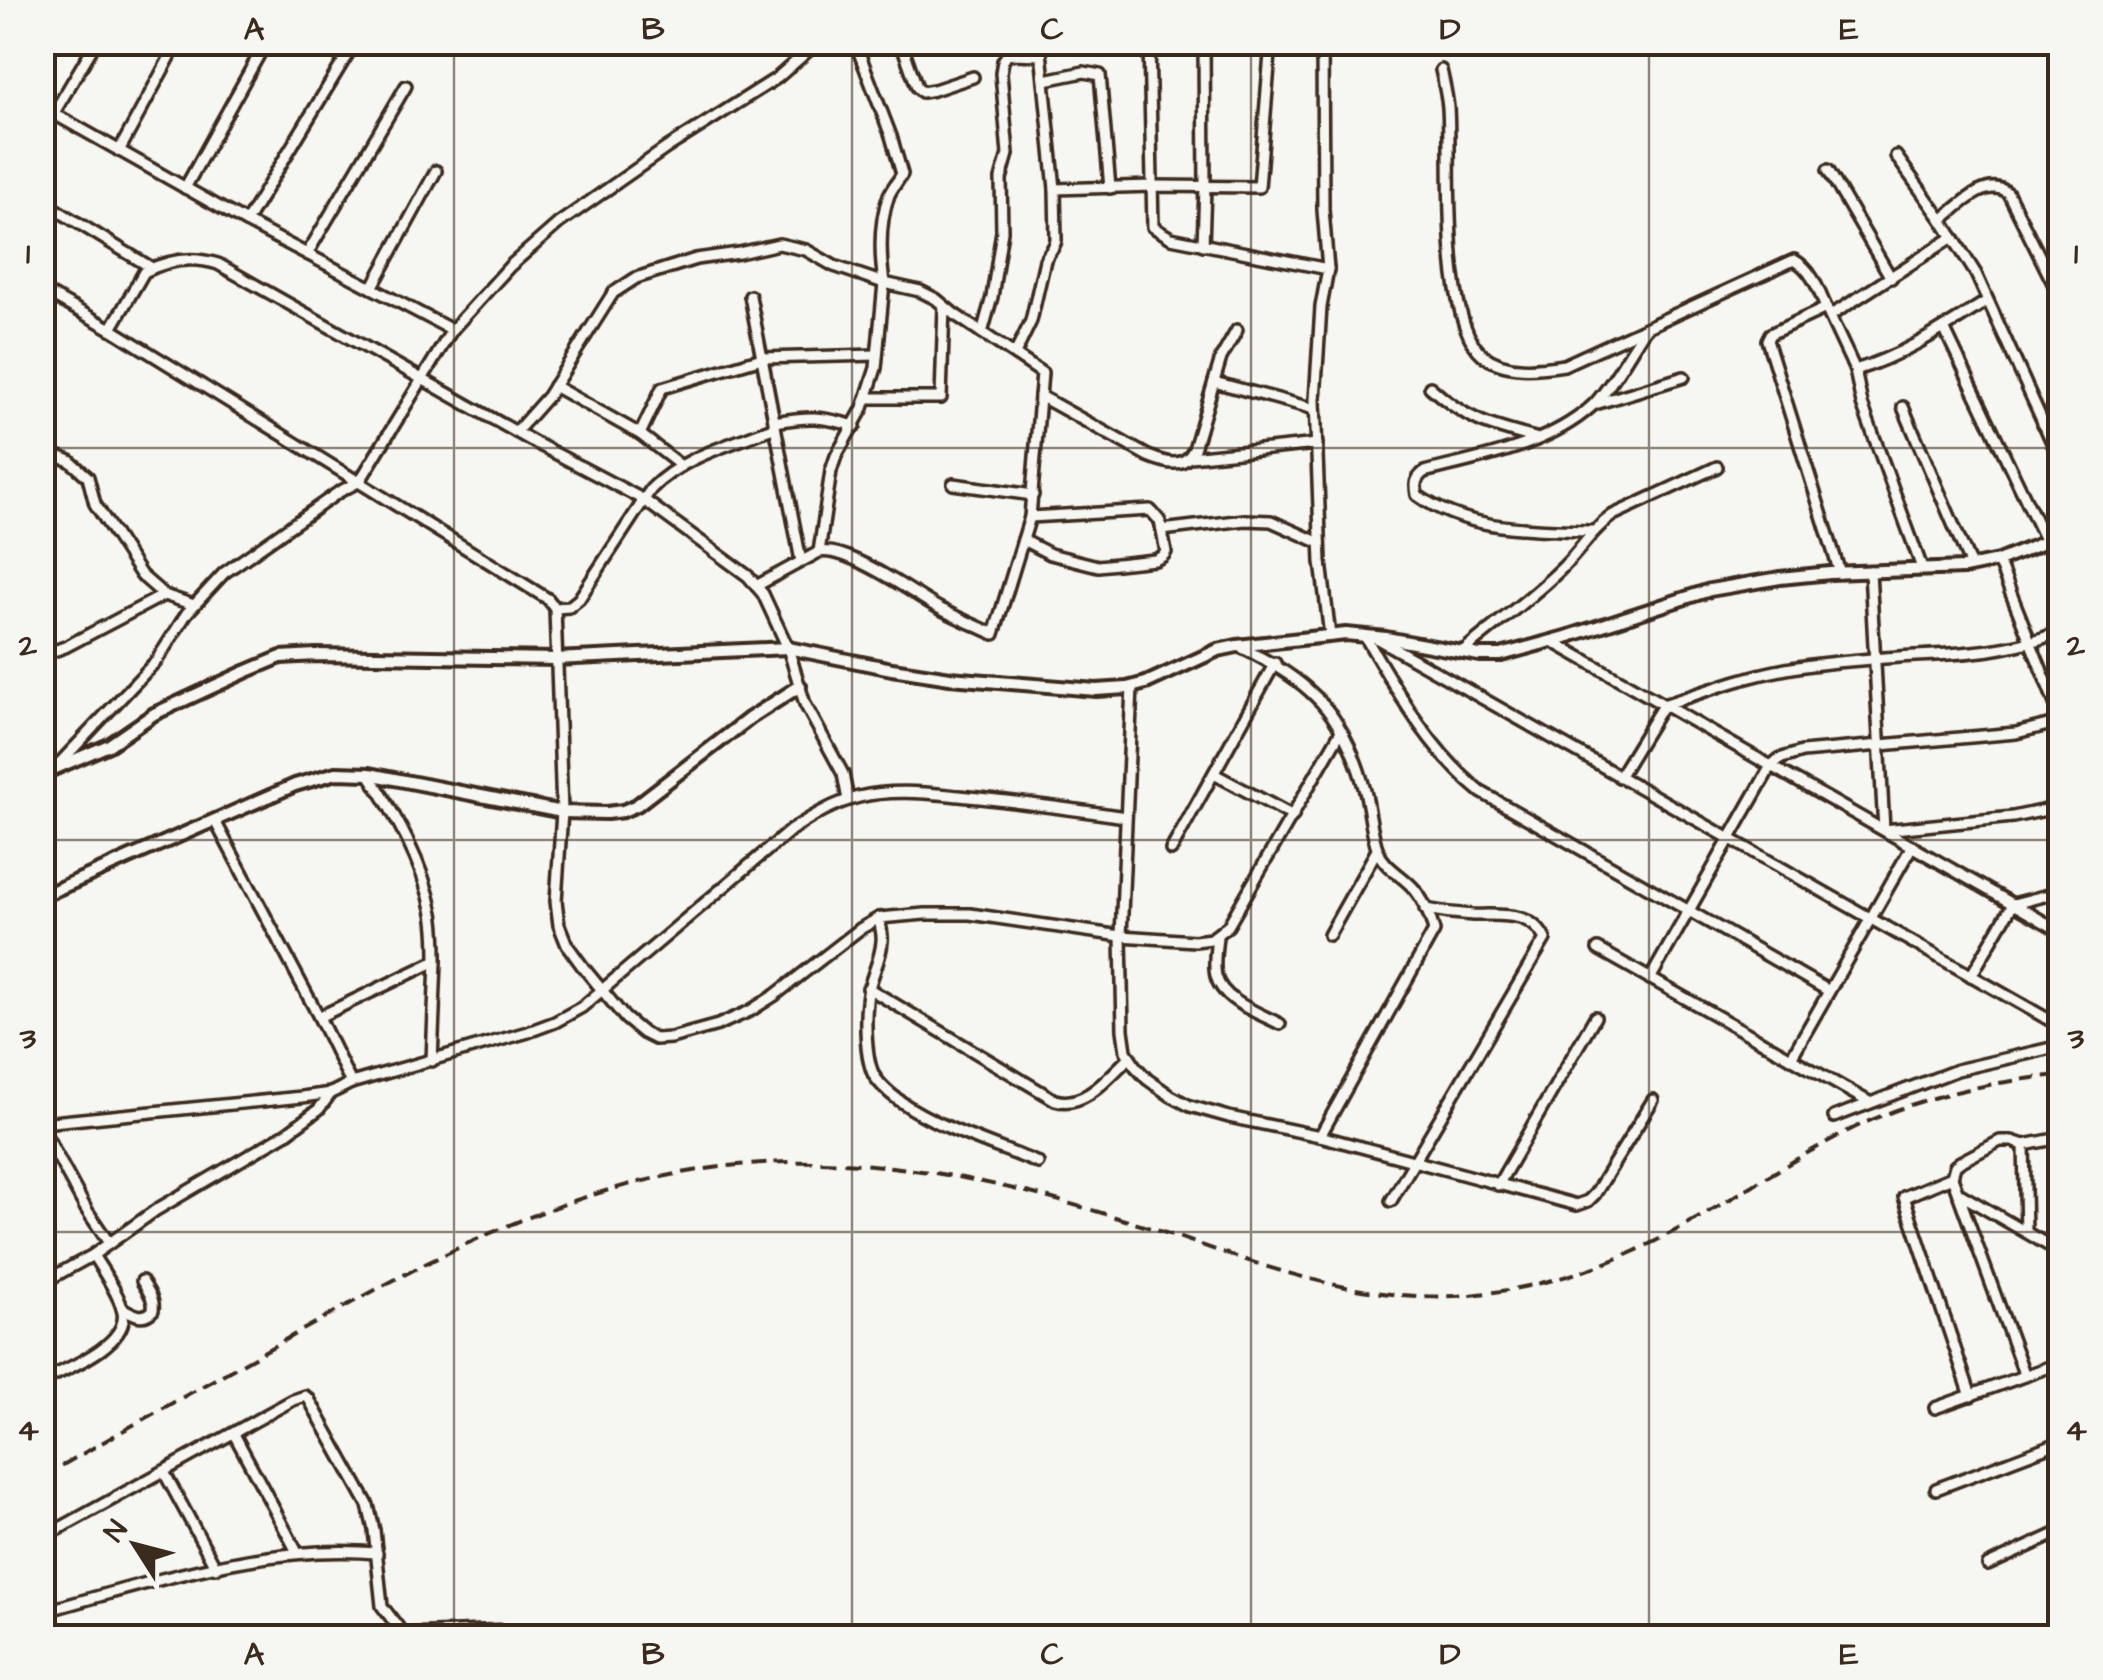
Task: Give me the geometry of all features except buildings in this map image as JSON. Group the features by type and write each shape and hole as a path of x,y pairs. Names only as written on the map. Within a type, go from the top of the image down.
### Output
{"highway":[{"path":"368,1638 498,1633 575,1638"}],"street":[{"path":"42,133 96,42"},
{"path":"119,151 178,42"},
{"path":"185,188 266,42"},
{"path":"246,222 355,42"},
{"path":"48,772 157,660 194,605 224,573 360,481 452,330 510,266 559,223 777,78 818,42"},
{"path":"818,552 831,471 855,426 876,368 884,283 880,260 883,224 890,192 902,174 892,136 856,42"},
{"path":"901,42 916,87 922,92 972,77"},
{"path":"1015,354 1031,321 1044,260 1056,245 1055,190 1040,42"},
{"path":"1148,42 1153,227 1172,238 1328,269"},
{"path":"1203,245 1204,42"},
{"path":"1055,190 1152,186 1254,189 1260,185 1271,42"},
{"path":"1322,42 1328,269 1320,307 1316,444 1320,543 1330,636"},
{"path":"982,333 1002,232 1002,180 1008,154 1003,61 1012,54 1041,54"},
{"path":"1441,70 1448,103 1450,242 1466,330 1484,356 1502,365 1540,369 1564,365 1794,260 1802,264 1815,283 1854,370 1862,404 1922,568"},
{"path":"1045,80 1084,72 1100,75 1110,188"},
{"path":"306,254 406,86"},
{"path":"42,108 246,222 452,330"},
{"path":"1896,156 1976,274 2060,460"},
{"path":"1828,170 1890,278"},
{"path":"372,288 436,171"},
{"path":"1942,220 1965,200 1992,187 2001,188 2008,193 2060,296"},
{"path":"42,201 152,268"},
{"path":"1840,572 1767,340 1770,334 1828,312 1890,278 1952,237"},
{"path":"516,432 554,386 614,293 636,278 666,268 779,244 806,250 834,266 884,283 920,291 1042,372 1030,517 994,634 858,561 829,550 818,552 756,586"},
{"path":"112,329 144,272 200,258 218,264 644,500 748,576 763,594 788,648 805,704 843,774 848,800"},
{"path":"42,290 112,329 548,599 555,608 562,812 556,900 559,925 567,945 625,1018 654,1039 718,1025 750,1011 879,918 970,914 1121,936 1195,941 1217,936 1228,926 1341,731"},
{"path":"750,296 801,561"},
{"path":"1854,370 1876,364 1987,301"},
{"path":"866,398 941,398 944,306"},
{"path":"1595,404 1646,328"},
{"path":"1944,328 2046,542"},
{"path":"1190,458 1221,358 1236,330"},
{"path":"640,434 662,388 762,358 877,355"},
{"path":"1593,531 1474,522 1432,506 1417,495 1415,484 1424,472 1538,439 1595,404 1684,378"},
{"path":"1214,382 1316,408"},
{"path":"554,386 640,434 681,466"},
{"path":"1430,387 1466,416 1538,439"},
{"path":"1040,396 1162,462 1175,464 1190,458 1316,444"},
{"path":"1903,407 1971,566"},
{"path":"2042,424 2060,415"},
{"path":"555,608 570,607 578,600 651,488 664,475 775,425 808,416 823,416 855,426"},
{"path":"42,442 88,477 104,521 141,575 164,594 194,605"},
{"path":"1462,652 1560,571 1593,531 1614,515 1717,468"},
{"path":"954,484 1033,495"},
{"path":"1023,540 1050,554 1098,566 1155,560 1163,556 1167,547 1160,521 1150,510 1030,517"},
{"path":"1162,530 1245,520 1271,521 1320,543"},
{"path":"48,772 110,745 176,702 281,657 555,659 788,648 950,678 1096,690 1146,684 1218,650 1330,636 1368,635 1479,655 1502,655 1710,590 1840,572 1998,562 2060,536"},
{"path":"1650,978 1771,766 1779,759 1802,752 2016,733 2060,719 1998,562"},
{"path":"1870,571 1884,830"},
{"path":"42,655 65,647 164,594"},
{"path":"1620,777 1663,705 1753,676 1874,658 1969,654 2031,643 2060,632"},
{"path":"1368,635 2060,1026"},
{"path":"1368,635 1427,737 1481,792 1830,992"},
{"path":"1552,641 2060,930"},
{"path":"1237,646 1275,664 1310,689 1332,715 1364,785 1377,850 1416,890 1434,932 1320,1136"},
{"path":"1171,850 1275,664"},
{"path":"42,896 316,778 336,773 370,774 562,812 623,811 800,686"},
{"path":"1132,687 1121,936 1123,1030 1126,1051 1147,1079 1190,1106 1320,1136 1577,1205 1595,1194 1652,1100"},
{"path":"370,774 413,852 432,910 436,961 432,1060"},
{"path":"1214,774 1292,816"},
{"path":"109,1243 42,1126 331,1093 351,1083 555,1022 603,991 791,830 848,800 876,794 938,794 1021,801 1126,817"},
{"path":"1884,830 2013,817 2060,807"},
{"path":"216,821 351,1083"},
{"path":"1791,1058 1912,846"},
{"path":"1328,935 1377,850"},
{"path":"1972,976 2013,904 2060,892"},
{"path":"1391,1201 1545,938 1520,916 1425,909"},
{"path":"879,918 883,940 866,1006 869,1062 876,1078 932,1122 1038,1162"},
{"path":"1217,936 1217,980 1224,991 1280,1024"},
{"path":"1598,949 1870,1102"},
{"path":"319,1016 436,961"},
{"path":"868,988 1066,1103 1086,1096 1130,1058"},
{"path":"1498,1185 1595,1017"},
{"path":"1834,1117 1956,1070 2060,1046"},
{"path":"42,1282 93,1255 156,1210 286,1133 319,1109 331,1093"},
{"path":"2025,1376 1952,1177 1955,1166 1987,1146 2012,1141 2024,1145 2060,1138"},
{"path":"2024,1145 2026,1232"},
{"path":"1952,1177 1904,1197 1971,1396"},
{"path":"1958,1193 2060,1252"},
{"path":"42,1381 112,1341 124,1318 93,1255"},
{"path":"122,1308 136,1316 153,1310 152,1298 142,1281"},
{"path":"1935,1408 2060,1363"},
{"path":"42,1538 292,1400 306,1396 368,1504 382,1606 404,1635"},
{"path":"234,1434 297,1552"},
{"path":"1936,1489 2060,1442"},
{"path":"164,1472 216,1568"},
{"path":"1988,1565 2060,1532"},
{"path":"42,1612 160,1580 297,1552 377,1553"}],"railway":[{"path":"42,1477 452,1251 557,1207 668,1176 728,1166 806,1162 923,1171 1056,1200 1328,1283 1403,1295 1479,1294 1558,1278 1635,1251 1825,1143 1902,1108 1980,1087 2060,1075"}]}
